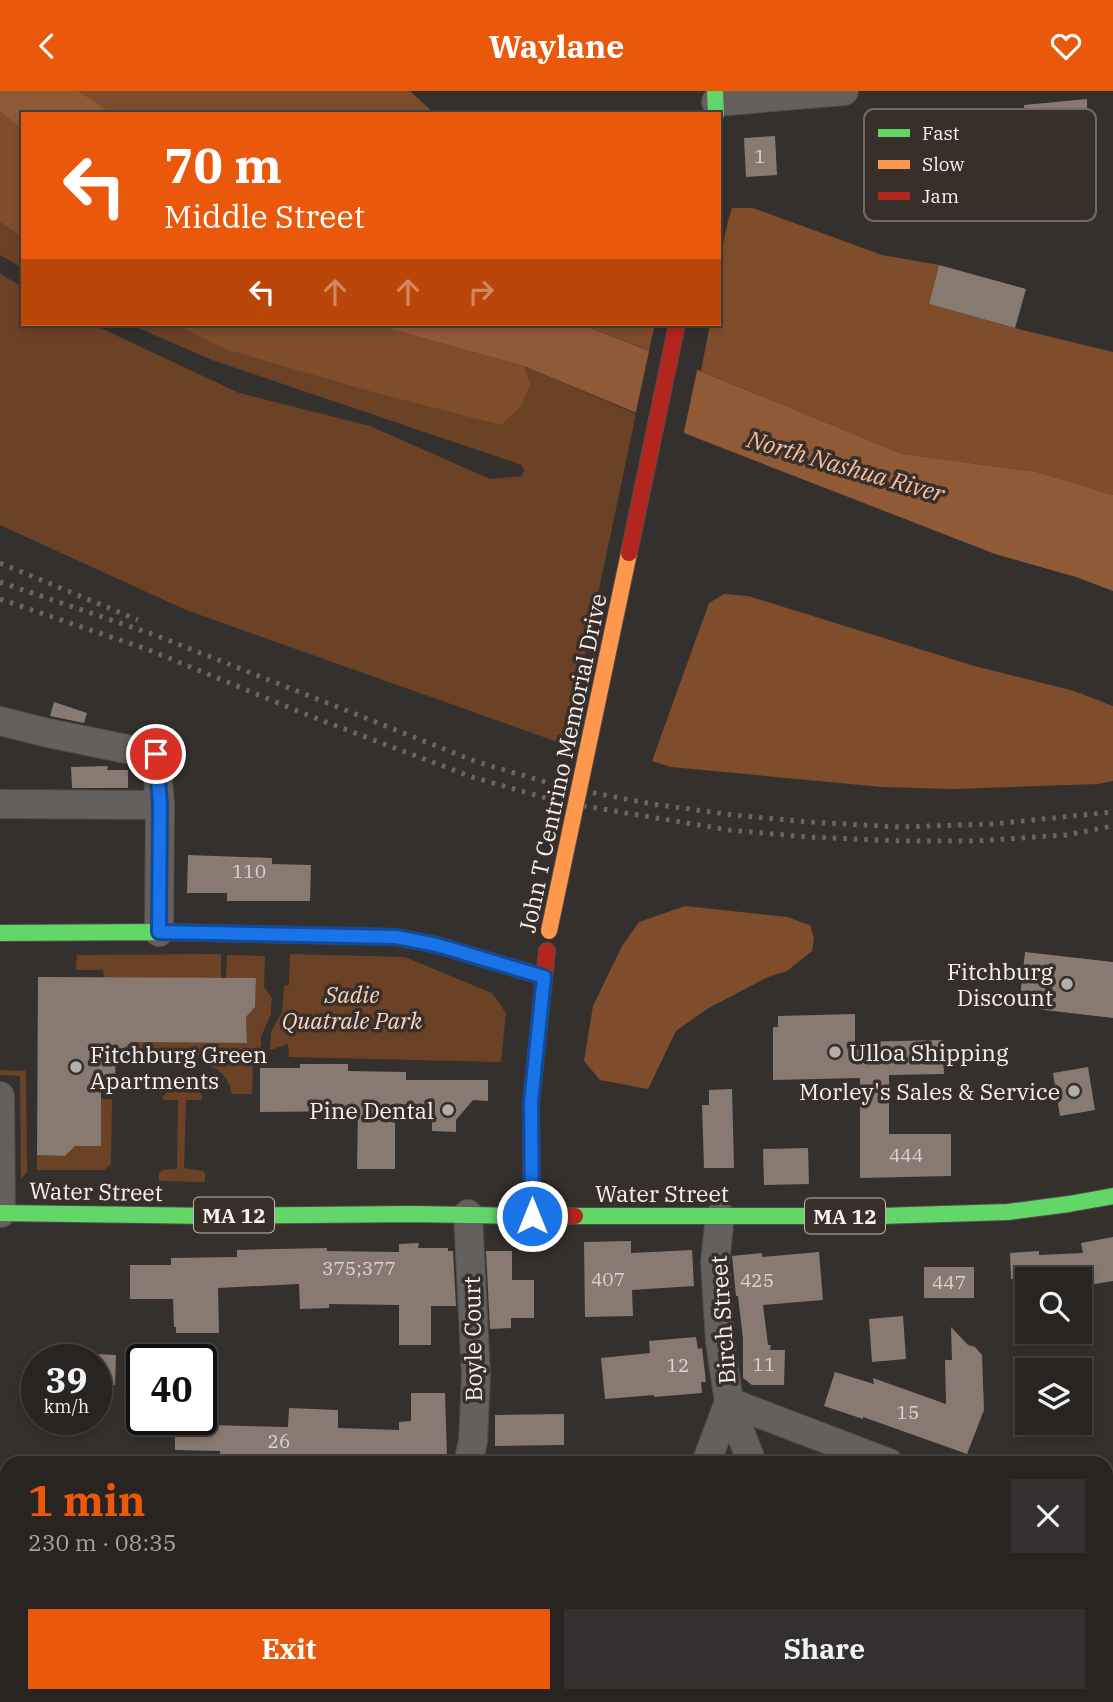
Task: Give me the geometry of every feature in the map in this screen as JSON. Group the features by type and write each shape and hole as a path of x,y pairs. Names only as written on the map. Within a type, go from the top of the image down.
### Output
{"main road":[{"name":"John T Centrino Memorial Drive","path":"532,1216 531,1102 549,931 677,326"},
{"path":"0,933 159,932 396,937 437,945 544,977"},
{"name":"Water Street","path":"0,1213 212,1216 420,1213 532,1216 880,1216 1007,1212 1113,1196"}],"street":[{"path":"716,102 844,91"},
{"path":"0,721 156,754 160,804 159,932"},
{"path":"0,804 160,804"},
{"path":"0,1096 0,1213"},
{"name":"Boyle Court","path":"468,1214 476,1374 473,1441 470,1456"},
{"name":"Birch Street","path":"709,1456 729,1402 720,1342 715,1262 720,1216"},
{"path":"729,1402 749,1456"},
{"path":"729,1402 872,1456"}],"green space":[{"path":"0,222 21,237 21,267 0,255"},
{"path":"0,274 21,286 21,326 96,326 239,393 370,426 490,479 521,476 524,471 522,465 212,360 134,326 189,326 531,384 524,366 636,414 566,745 186,610 0,525"},
{"path":"221,954 221,978 104,978 103,970 76,970 77,955"},
{"name":"Sadie Quatrale Park","path":"290,954 405,957 492,993 506,1013 501,1062 289,1057 288,1044 270,1050 271,1032 282,1012 284,986 289,985"},
{"path":"227,955 265,956 264,987 272,998 271,1014 261,1037 261,1055 134,1056 125,1047 131,1042 247,1043 246,1017 255,1007 256,978 226,978"},
{"path":"211,1062 253,1062 252,1094 232,1094 225,1077 210,1066"},
{"path":"0,1070 26,1071 27,1172 21,1179 20,1076 0,1075"},
{"path":"195,1090 200,1093 202,1099 186,1100 184,1168 203,1171 205,1182 159,1181 162,1170 177,1169 178,1100 162,1098 172,1091"},
{"path":"101,1099 112,1099 111,1164 105,1170 37,1170 37,1155 65,1156 75,1146 101,1146"}],"shaded area":[{"path":"78,91 410,91 433,112 111,112"},
{"path":"0,111 21,129 21,237 0,222"},
{"path":"732,208 753,208 882,255 939,265 929,304 1113,352 1113,495 1037,472 902,454 701,371 710,326 721,326 721,266"},
{"path":"180,326 383,326 524,366 531,384 520,407 501,425 373,392 225,349"},
{"path":"585,326 655,326 649,350"},
{"path":"724,594 748,596 974,666 1074,691 1113,706 1113,781 1098,784 953,789 882,787 671,767 652,761 709,603"},
{"path":"685,906 787,917 810,925 814,938 812,951 787,971 768,977 707,1009 676,1031 648,1089 600,1080 584,1061 593,1006 622,946 639,922"}],"water":[{"path":"0,91 78,91 111,112 21,112 21,129 0,111"},
{"name":"North Nashua River","path":"383,326 585,326 902,454 1037,472 1113,495 1113,591 1076,577 995,554 689,435 524,366"}],"pier":[{"path":"650,347 698,366 683,436 635,416"}],"building":[{"path":"1087,99 1087,109 1024,109 1024,105"},
{"path":"775,136 777,175 746,177 744,138"},
{"path":"939,265 1026,289 1015,328 929,304"},
{"path":"54,702 87,713 84,723 50,716"},
{"path":"108,766 107,770 128,770 128,788 72,788 71,767"},
{"path":"188,855 272,858 272,864 311,865 310,901 227,901 227,893 187,893"},
{"name":"Fitchburg Discount","path":"1025,952 1113,962 1113,1018 1019,1007"},
{"name":"Fitchburg Green Apartments","path":"38,977 256,978 255,1007 246,1017 247,1043 131,1042 116,1056 115,1078 101,1090 101,1146 75,1146 65,1156 37,1155"},
{"path":"855,1014 855,1042 943,1040 944,1074 889,1075 889,1134 951,1134 951,1176 860,1178 860,1078 773,1080 773,1027 778,1027 778,1016"},
{"path":"300,1064 348,1064 348,1071 406,1072 406,1080 488,1080 488,1101 473,1100 456,1120 456,1132 432,1131 432,1110 395,1110 395,1169 357,1169 358,1111 260,1112 260,1068 300,1068"},
{"name":"Morley's Sales & Service","path":"1088,1067 1095,1110 1060,1116 1053,1073"},
{"path":"732,1089 734,1168 704,1168 702,1105 709,1105 709,1090"},
{"path":"808,1148 809,1184 764,1185 763,1149"},
{"path":"1113,1237 1113,1281 1092,1284 1092,1267 1015,1267 1015,1279 1011,1279 1010,1253 1083,1253 1081,1243"},
{"path":"631,1241 631,1253 692,1250 694,1286 632,1290 633,1316 585,1317 584,1242"},
{"path":"419,1243 418,1248 448,1248 448,1251 453,1251 456,1306 431,1306 431,1345 399,1345 399,1305 329,1304 329,1308 300,1309 299,1284 218,1288 219,1333 176,1333 173,1299 130,1299 130,1265 171,1265 171,1258 237,1257 237,1250 327,1248 327,1251 399,1252 399,1244"},
{"path":"486,1251 512,1251 512,1280 534,1280 534,1318 511,1318 511,1328 490,1329"},
{"path":"819,1252 823,1300 763,1305 770,1350 785,1350 784,1385 752,1385 743,1378 743,1339 732,1256 762,1253 762,1257"},
{"path":"924,1267 974,1267 974,1298 924,1298"},
{"path":"903,1316 906,1359 872,1362 869,1319"},
{"path":"951,1327 982,1355 984,1410 967,1454 824,1406 835,1372 874,1384 873,1378 946,1404 945,1360 952,1360"},
{"path":"696,1337 698,1349 702,1348 706,1382 701,1382 702,1393 605,1399 601,1358 650,1353 649,1341"},
{"path":"112,1355 116,1355 115,1385 112,1385"},
{"path":"411,1393 445,1393 447,1456 220,1456 220,1451 175,1450 175,1435 217,1435 217,1425 288,1427 289,1408 338,1410 338,1428 399,1430 399,1422 411,1421"},
{"path":"564,1414 564,1445 495,1446 495,1415"}],"railway":[{"path":"0,563 138,620"},
{"path":"0,582 155,635 477,762 563,787 652,804 733,815 899,827 992,824 1113,812"},
{"path":"0,599 149,650 310,716 472,777 560,802 729,830 807,837 976,841 1066,835 1113,826"}],"traffic: fast":[{"path":"715,91 716,112"},
{"path":"0,933 159,932 396,937 437,945 544,977"},
{"path":"575,1216 880,1216 1008,1212 1113,1196"},
{"path":"0,1213 532,1216"}],"traffic: jam":[{"path":"629,553 677,326"},
{"path":"547,951 531,1102 532,1216 575,1216"}],"traffic: slow":[{"path":"549,931 629,553"}],"place":[{"name":"Fitchburg Discount","path":"1067,984"},
{"name":"Ulloa Shipping","path":"835,1052"},
{"name":"Fitchburg Green Apartments","path":"76,1067"},
{"name":"Morley's Sales & Service","path":"1074,1091"},
{"name":"Pine Dental","path":"448,1110"}],"route":[{"path":"156,754 160,804 159,932 396,937 437,945 544,977 531,1102 532,1216"}]}
